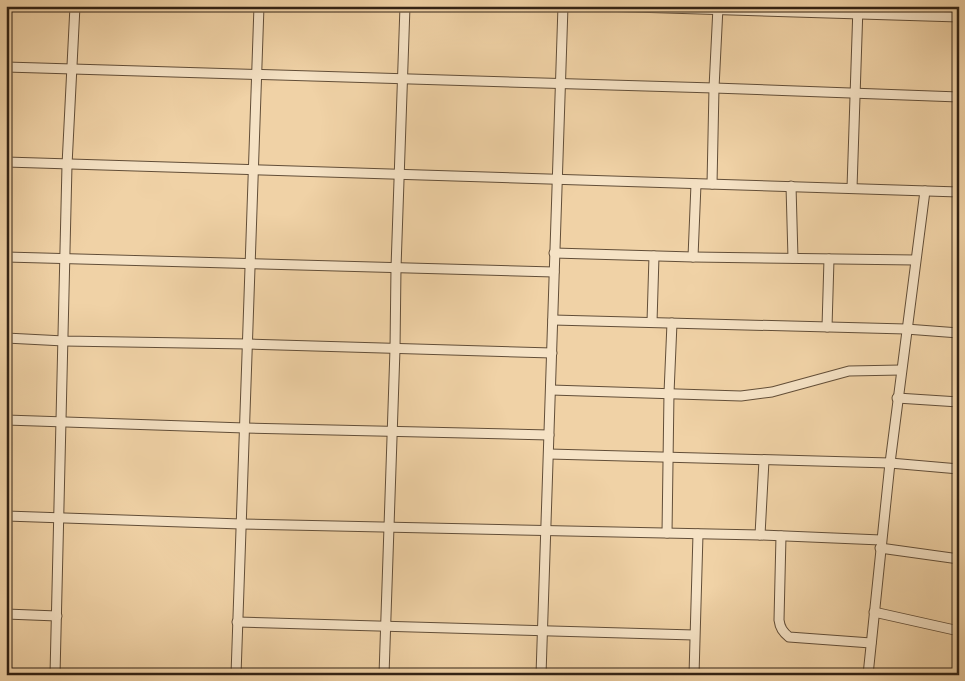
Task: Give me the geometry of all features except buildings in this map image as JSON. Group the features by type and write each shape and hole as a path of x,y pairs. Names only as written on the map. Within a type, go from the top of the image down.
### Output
{"street":[{"path":"55,675 67,165 75,6"},
{"path":"236,675 259,6"},
{"path":"384,675 405,6"},
{"path":"540,675 564,6"},
{"path":"601,6 858,10 959,17"},
{"path":"712,184 718,8"},
{"path":"852,188 858,10"},
{"path":"6,67 959,97"},
{"path":"6,162 959,192"},
{"path":"694,257 696,184"},
{"path":"791,186 793,258"},
{"path":"868,675 897,398 925,191"},
{"path":"554,253 915,260"},
{"path":"652,322 654,256"},
{"path":"6,257 554,272"},
{"path":"827,327 829,259"},
{"path":"553,320 906,329 959,333"},
{"path":"667,533 672,323"},
{"path":"6,338 552,353"},
{"path":"551,390 730,396 772,392 850,372 901,370"},
{"path":"897,398 959,402"},
{"path":"6,420 549,435"},
{"path":"549,454 890,464 959,469"},
{"path":"760,535 764,460"},
{"path":"6,516 241,524 760,535 881,544 959,559"},
{"path":"694,675 698,534"},
{"path":"781,536 780,628 789,637 871,643"},
{"path":"874,612 959,632"},
{"path":"6,614 57,616"},
{"path":"237,622 694,635"}]}
